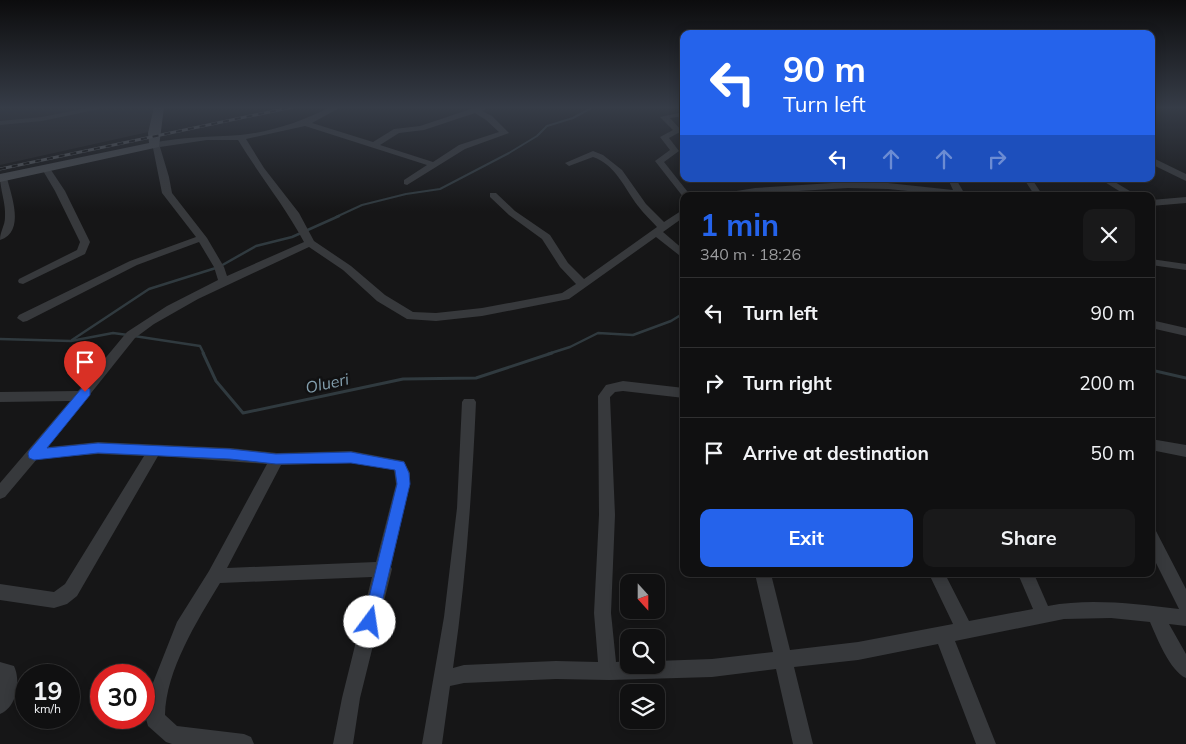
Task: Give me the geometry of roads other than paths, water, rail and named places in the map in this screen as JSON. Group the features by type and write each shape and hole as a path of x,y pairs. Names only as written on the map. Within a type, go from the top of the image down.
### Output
{"street":[{"path":"0,237 10,214 1,178 155,144 174,142"},
{"path":"243,142 260,169 294,213 310,243 347,268 381,298 411,316 436,317 482,312 565,296 583,286 680,215"},
{"path":"360,142 426,160 432,166"},
{"path":"372,146 379,142"},
{"path":"407,182 462,147 478,142"},
{"path":"668,142 675,151 659,162 683,192"},
{"path":"155,144 165,177 167,193 202,238 219,267 224,283"},
{"path":"569,163 593,154 604,159 630,185 635,196 660,230 680,252"},
{"path":"1155,162 1186,178"},
{"path":"23,281 68,260 82,252 84,248 85,242 60,191 46,169"},
{"path":"782,182 787,189"},
{"path":"1109,182 1126,192"},
{"path":"824,186 831,192"},
{"path":"749,192 824,186 888,186 928,192"},
{"path":"493,195 512,213 546,237 554,247 558,257 583,286"},
{"path":"1155,203 1186,200"},
{"path":"23,318 140,260 176,245 202,238"},
{"path":"0,494 120,348 146,323 224,283 310,243"},
{"path":"1155,263 1186,267"},
{"path":"1155,325 1186,332"},
{"path":"609,671 604,649 602,602 607,488 604,396 607,390 616,386 680,394"},
{"path":"0,397 36,395 82,396"},
{"path":"432,744 449,643 464,508 469,402"},
{"path":"1155,445 1186,451"},
{"path":"34,454 98,448 230,454 276,459 351,457 399,466 403,473 403,484 384,570 351,698 343,744"},
{"path":"0,592 54,600 71,590 154,451"},
{"path":"244,744 173,735 155,719 156,698 183,628 215,576 276,459"},
{"path":"1155,544 1186,606"},
{"path":"215,576 384,570"},
{"path":"764,577 803,744"},
{"path":"938,577 965,632"},
{"path":"1027,577 1044,616"},
{"path":"443,679 464,674 556,670 609,671 712,668 858,651 965,632 1064,611 1111,610 1186,618"},
{"path":"1155,615 1169,644 1186,669"},
{"path":"944,636 986,744"},
{"path":"0,671 8,672 10,678 8,690 0,705"}],"waterway":[{"path":"336,217 362,205 406,194 440,189 528,142"},
{"path":"72,340 149,289 219,267 256,246 292,237 339,216"},
{"name":"Olueri","path":"548,354 570,347 598,333 633,335 671,321 680,315"},
{"name":"Olueri","path":"0,339 71,341 113,333 128,335"},
{"name":"Olueri","path":"134,336 200,346 204,354"},
{"name":"Olueri","path":"203,353 216,381 243,413 403,379 476,378 552,353"},
{"name":"Olueri","path":"1155,371 1186,378"}],"railway":[{"path":"0,169 129,142"}]}
